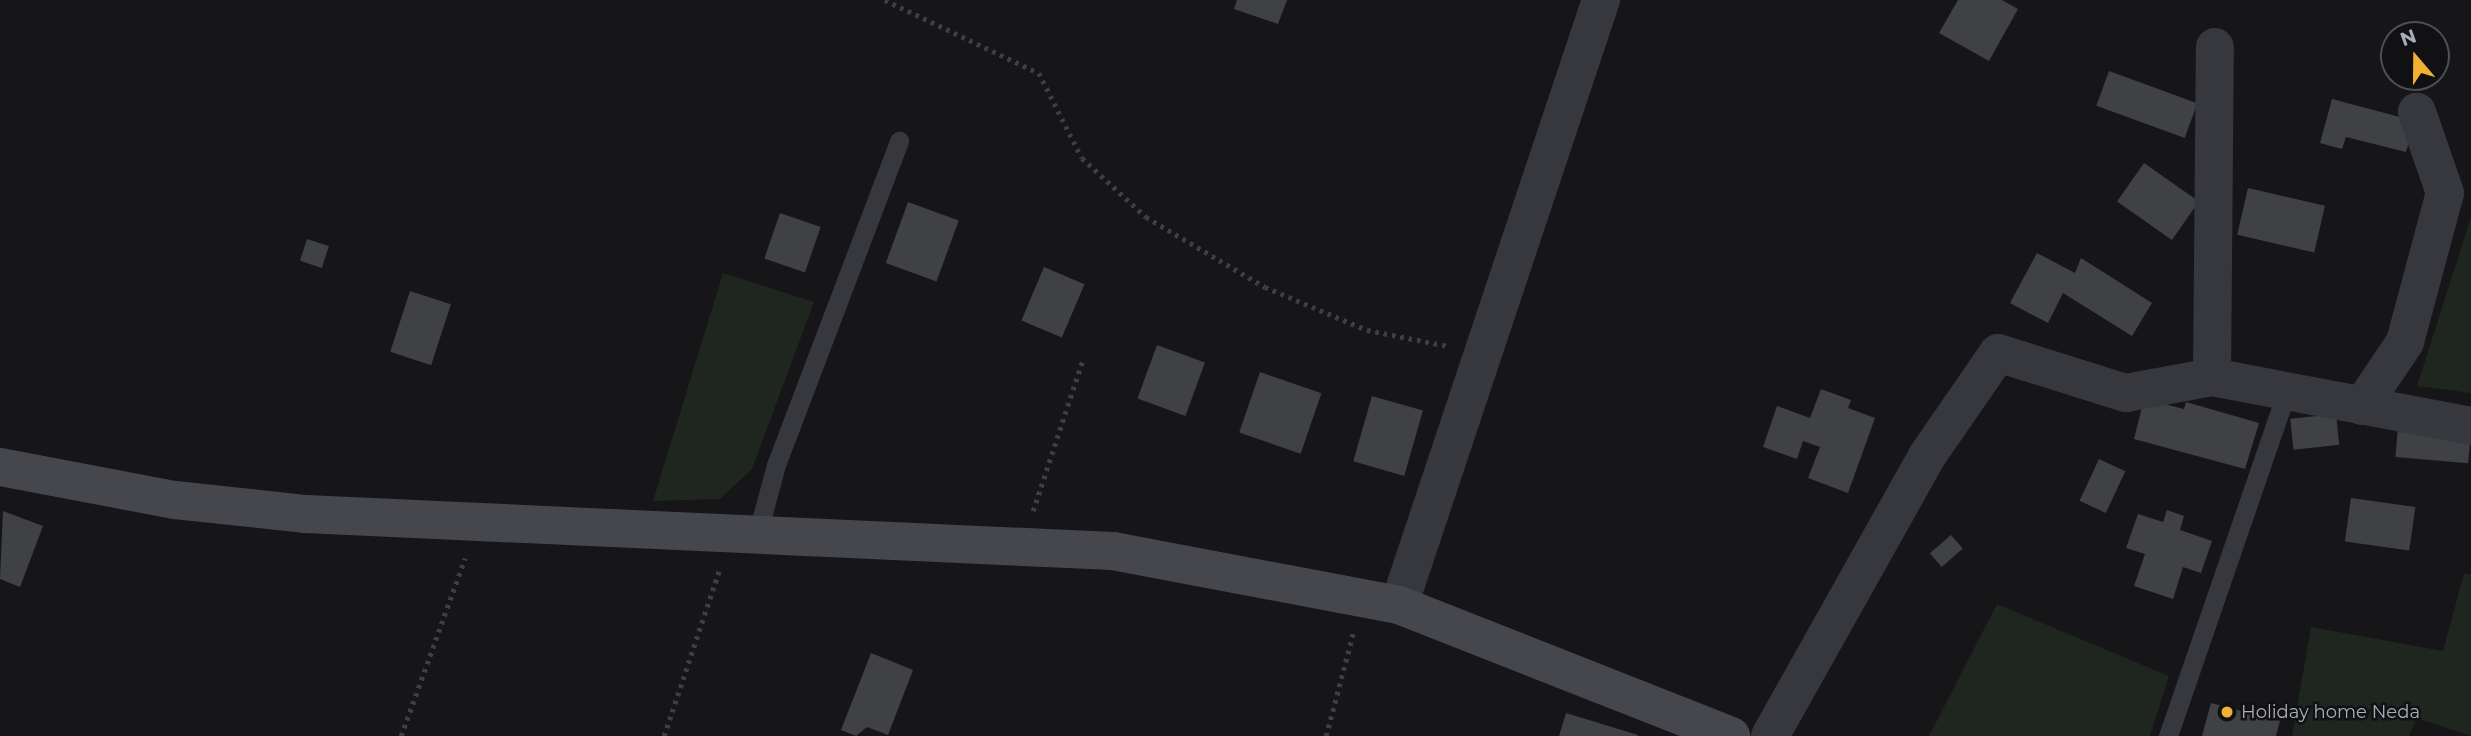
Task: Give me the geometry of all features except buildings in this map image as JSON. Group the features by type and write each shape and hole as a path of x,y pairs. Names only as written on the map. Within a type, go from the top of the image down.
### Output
{"main road":[{"path":"0,467 175,500 479,521 758,532 1113,551 1399,605 1731,736"}],"street":[{"path":"1399,605 1601,0"},
{"path":"2212,377 2214,47"},
{"path":"2362,406 2405,342 2445,193 2417,112"},
{"path":"1770,736 1927,456 1998,353 2126,393 2212,377 2471,426"}],"lane":[{"path":"758,532 776,465 899,141"},
{"path":"2168,736 2287,391"}],"path":[{"path":"885,0 1039,73 1083,158 1146,216 1242,273 1367,330 1483,353"},
{"path":"1031,546 1033,511 1083,359"},
{"path":"401,736 479,521"},
{"path":"664,736 721,565 713,530"},
{"path":"1326,736 1362,598"}],"shaded area":[{"path":"2471,217 2471,393 2417,386"},
{"path":"723,273 814,302 752,469 720,499 653,501"},
{"path":"2464,574 2471,574 2471,736 2417,718 2409,736 2292,736 2311,627 2443,651"},
{"path":"1997,604 2169,676 2150,736 1929,736"}],"place":[{"name":"Holiday home Neda","path":"2227,712"}]}
